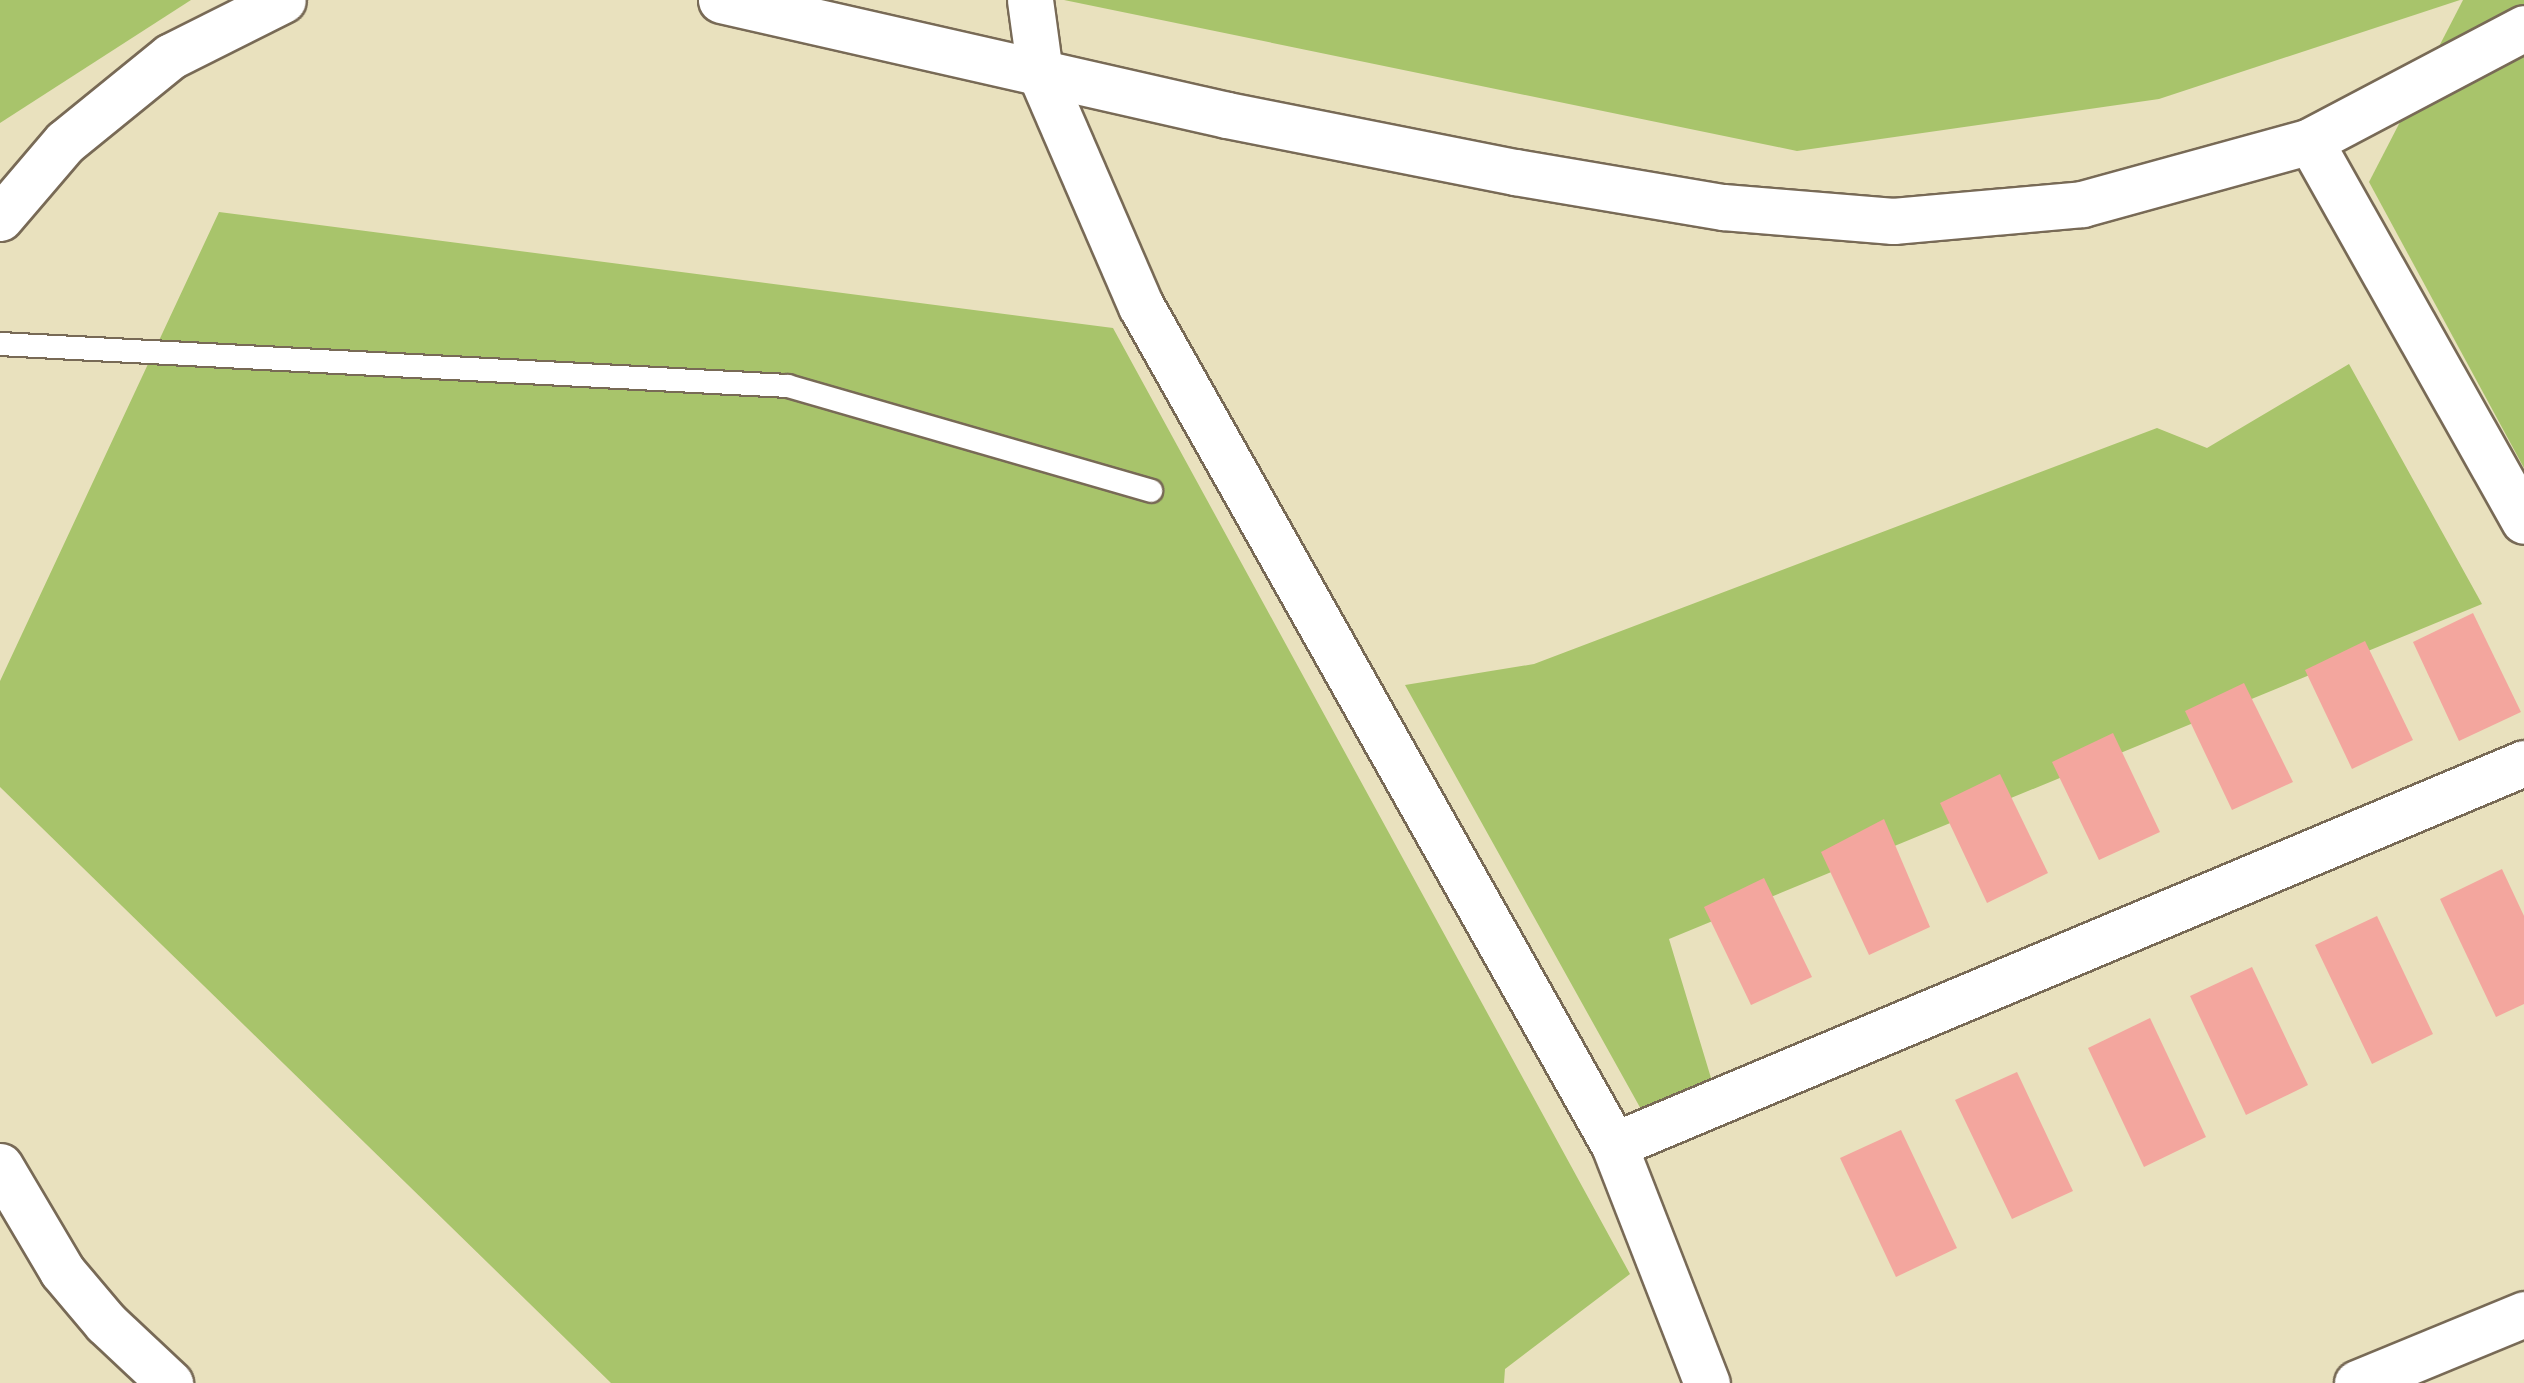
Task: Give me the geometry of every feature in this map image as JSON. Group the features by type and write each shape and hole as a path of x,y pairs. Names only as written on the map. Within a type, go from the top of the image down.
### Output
{"street":[{"path":"0,218 65,142 171,56 283,0"},
{"path":"722,0 1040,73 1515,172 1723,207 1893,221 2082,204 2310,141 2524,28"},
{"path":"1030,0 1040,73 1141,306 1614,1144 1707,1383"},
{"path":"2310,141 2524,522"},
{"path":"1614,1144 2524,764"},
{"path":"0,1166 62,1271 170,1383"},
{"path":"2357,1383 2524,1314"}],"lane":[{"path":"0,344 788,386 1151,491"}],"green space":[{"path":"0,0 191,0 0,123"},
{"path":"1064,0 2460,0 2159,99 1797,151"},
{"path":"2463,0 2524,0 2524,468 2369,182"},
{"path":"219,212 1113,328 1630,1274 1505,1369 1504,1383 611,1383 0,787 0,681"},
{"path":"2349,364 2482,604 1669,939 1711,1078 1642,1111 1405,685 1534,664 2157,428 2207,448"}],"building":[{"path":"2473,613 2521,712 2459,741 2413,642"},
{"path":"2365,641 2413,740 2352,769 2305,670"},
{"path":"2244,683 2293,782 2232,810 2185,711"},
{"path":"2113,733 2160,832 2099,860 2052,762"},
{"path":"2000,774 2048,873 1987,903 1940,803"},
{"path":"1884,819 1930,927 1869,955 1821,852"},
{"path":"2502,869 2524,916 2524,1004 2496,1017 2440,899"},
{"path":"1764,878 1812,977 1751,1005 1704,907"},
{"path":"2377,916 2433,1034 2372,1064 2315,945"},
{"path":"2252,967 2308,1085 2246,1115 2190,996"},
{"path":"2150,1018 2206,1137 2144,1167 2088,1048"},
{"path":"2017,1072 2073,1191 2012,1219 1955,1100"},
{"path":"1901,1130 1957,1248 1896,1277 1840,1158"}]}
